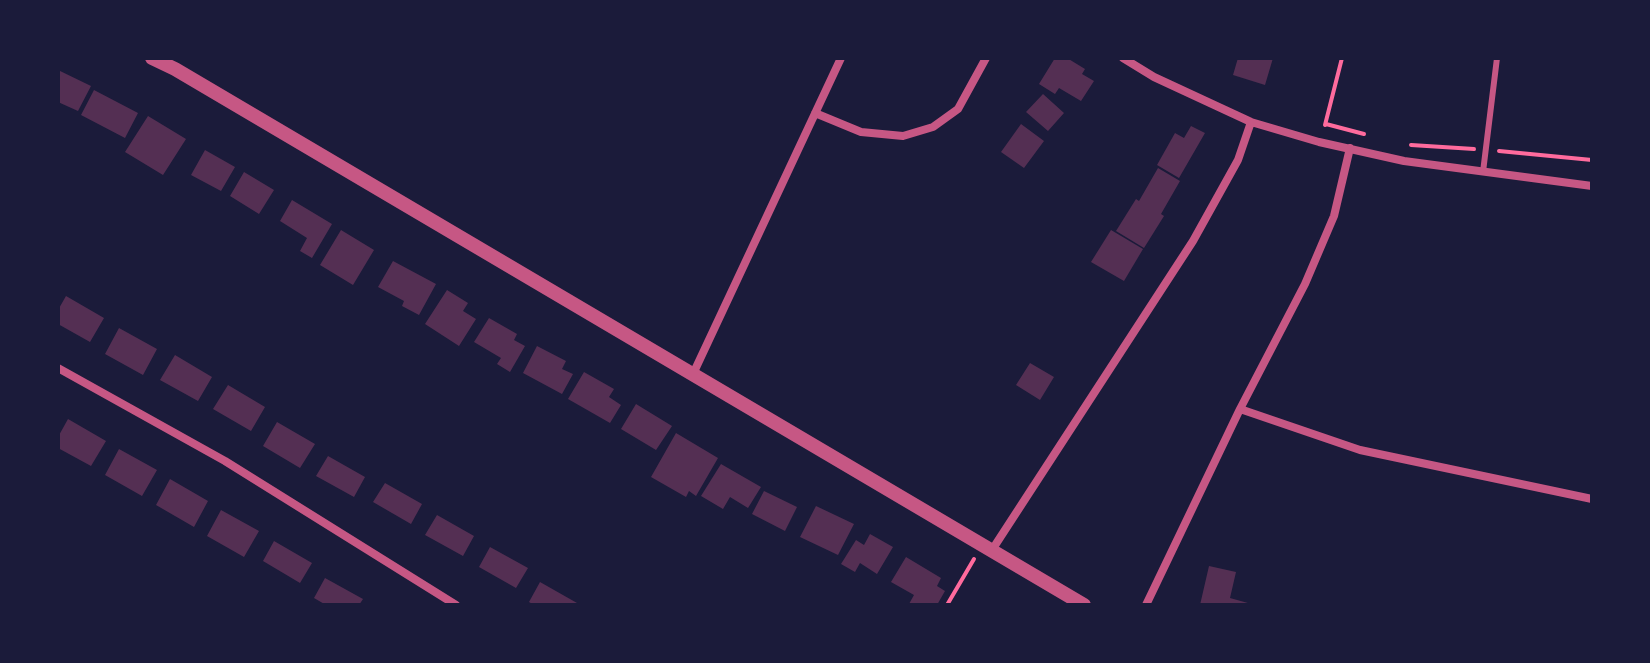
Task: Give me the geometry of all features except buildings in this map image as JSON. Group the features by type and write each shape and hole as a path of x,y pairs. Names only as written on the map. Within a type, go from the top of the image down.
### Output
{"street":[{"path":"152,58 177,63 987,547 1062,600 1084,605"},
{"path":"693,374 841,58"},
{"path":"815,113 861,132 903,136 933,127 958,109 986,58"},
{"path":"1123,58 1154,77 1251,122 1319,142 1404,161 1592,186"},
{"path":"987,547 1193,241 1238,160 1251,122"},
{"path":"1146,605 1240,409 1305,284 1334,216 1350,148"},
{"path":"58,368 225,461 456,605"},
{"path":"1240,409 1360,450 1592,499"}],"lane":[{"path":"1483,172 1497,58"}],"path":[{"path":"1319,142 1342,58"},
{"path":"1326,124 1369,136"},
{"path":"1398,144 1592,160"},
{"path":"947,605 987,547"}]}
